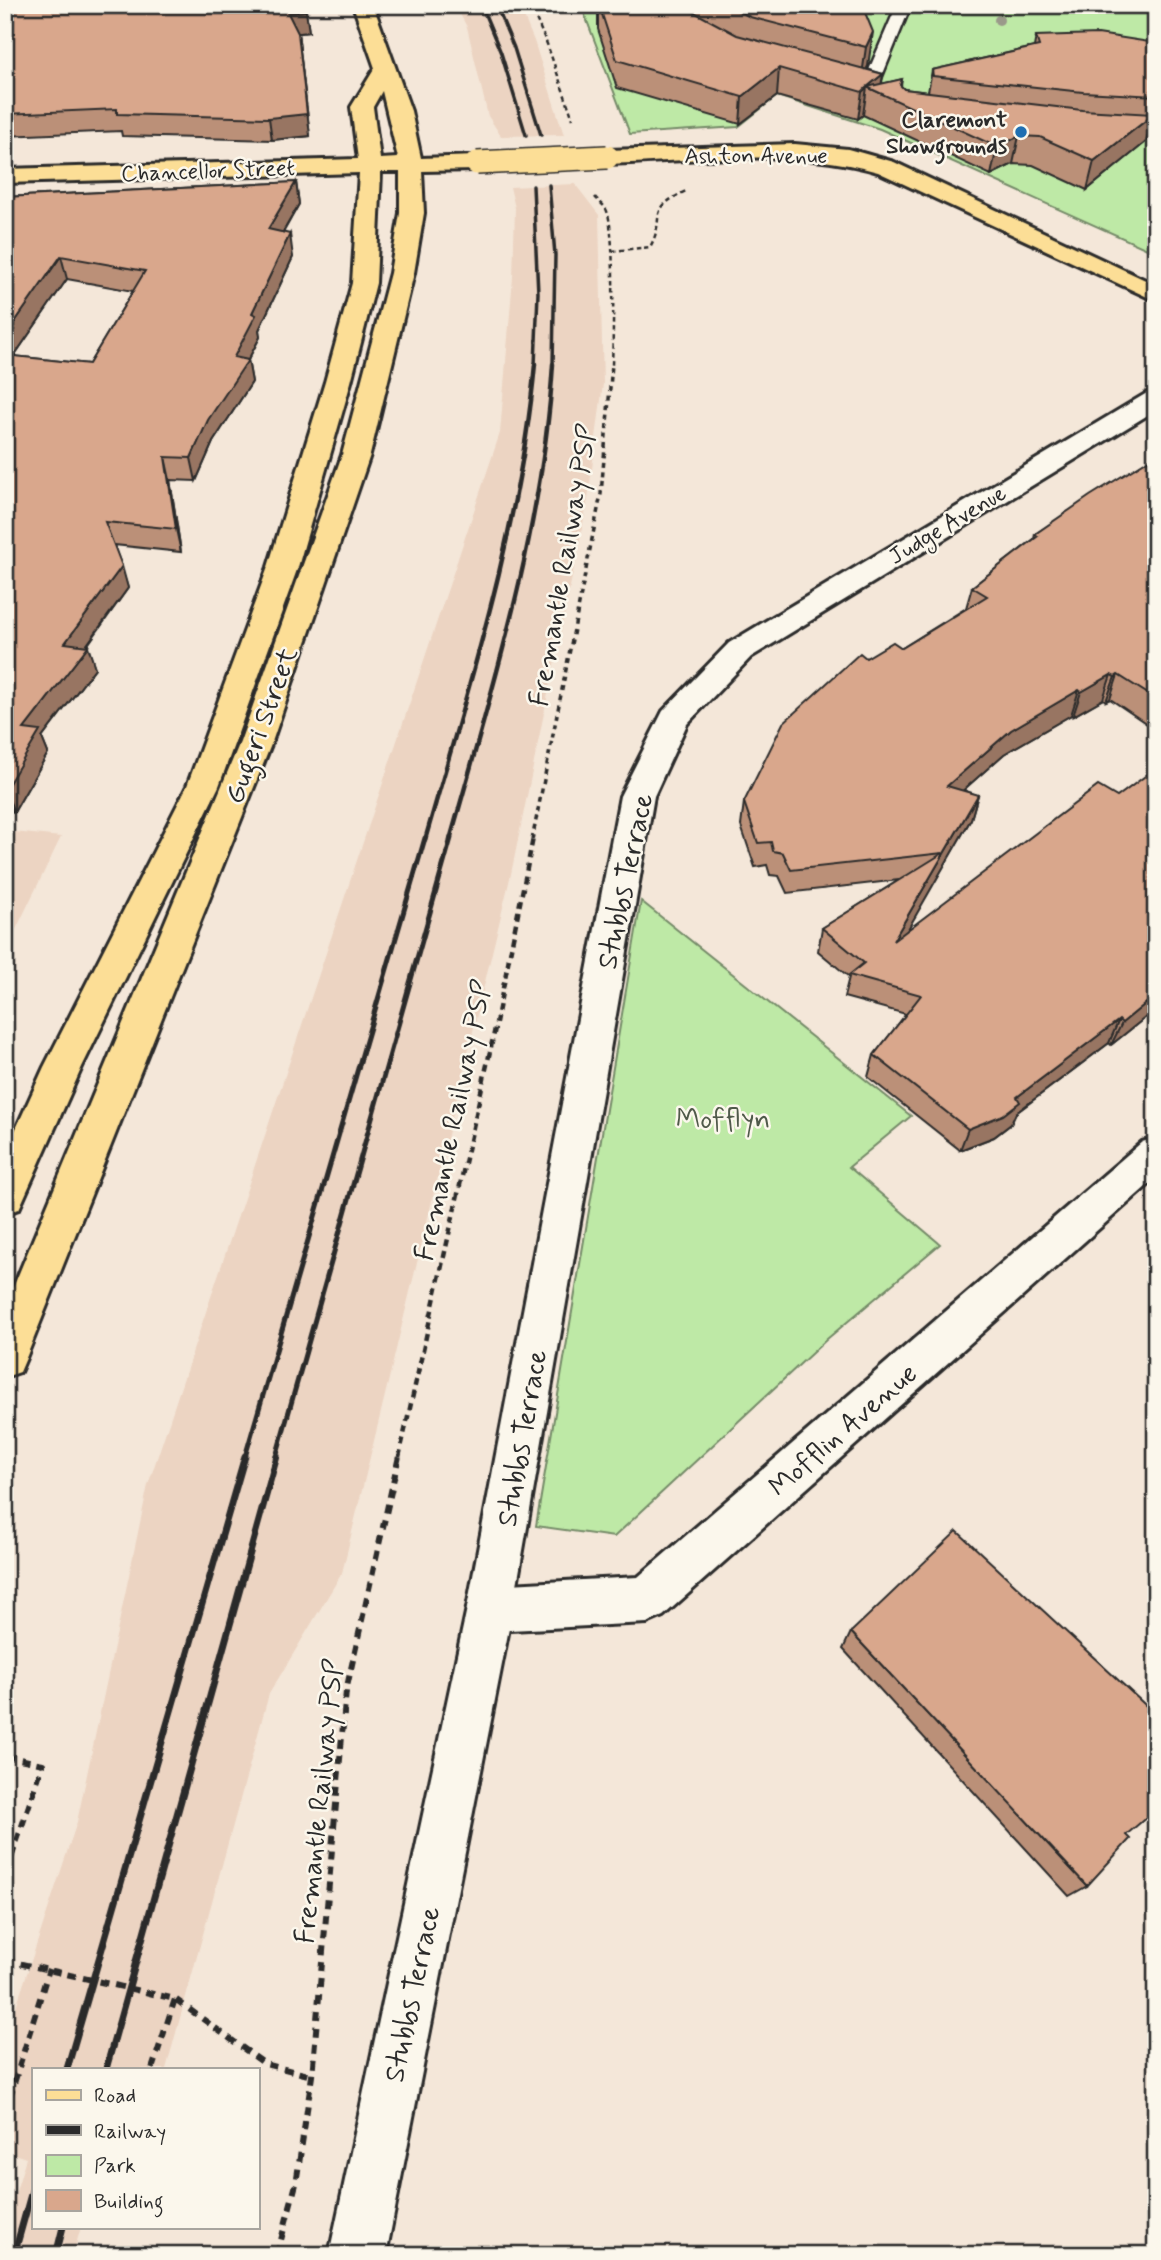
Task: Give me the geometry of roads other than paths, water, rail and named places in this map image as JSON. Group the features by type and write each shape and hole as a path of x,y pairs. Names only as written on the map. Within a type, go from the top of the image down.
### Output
{"main road":[{"name":"Gugeri Street","path":"5,1358 256,742 356,455 402,273 412,213 411,166 400,111 363,5"},
{"name":"Gugeri Street","path":"5,1197 63,1067 203,786 283,567 338,382 364,283 370,209 370,167 362,107 384,70"},
{"name":"Ashton Avenue","path":"411,166 795,150 848,156 886,167 1156,294"},
{"name":"Chancellor Street","path":"5,176 411,166"}],"street":[{"name":"Judge Avenue","path":"740,650 1156,399"},
{"name":"Stubbs Terrace","path":"357,2255 491,1608 637,796 674,719 740,650"},
{"name":"Mofflin Avenue","path":"491,1608 647,1600 1156,1154"}],"lane":[{"path":"868,91 904,5"},
{"path":"1088,131 1156,135"}],"railway":[{"path":"481,5 501,53 526,135"},
{"path":"496,5 514,48 541,135"},
{"path":"549,185 555,255 553,365"},
{"path":"533,186 538,293 535,365"},
{"path":"425,840 476,663 505,545 528,425 535,364"},
{"path":"450,840 499,664 528,545 548,425 553,364"},
{"path":"245,1457 425,838"},
{"path":"276,1457 451,838"},
{"path":"67,2068 245,1456"},
{"path":"106,2068 277,1456"},
{"path":"14,2255 32,2191"},
{"path":"56,2255 63,2228"}],"place":[{"name":"Claremont Showgrounds","path":"1021,132"}],"park label":[{"name":"Mofflyn","path":"723,1118"}]}
